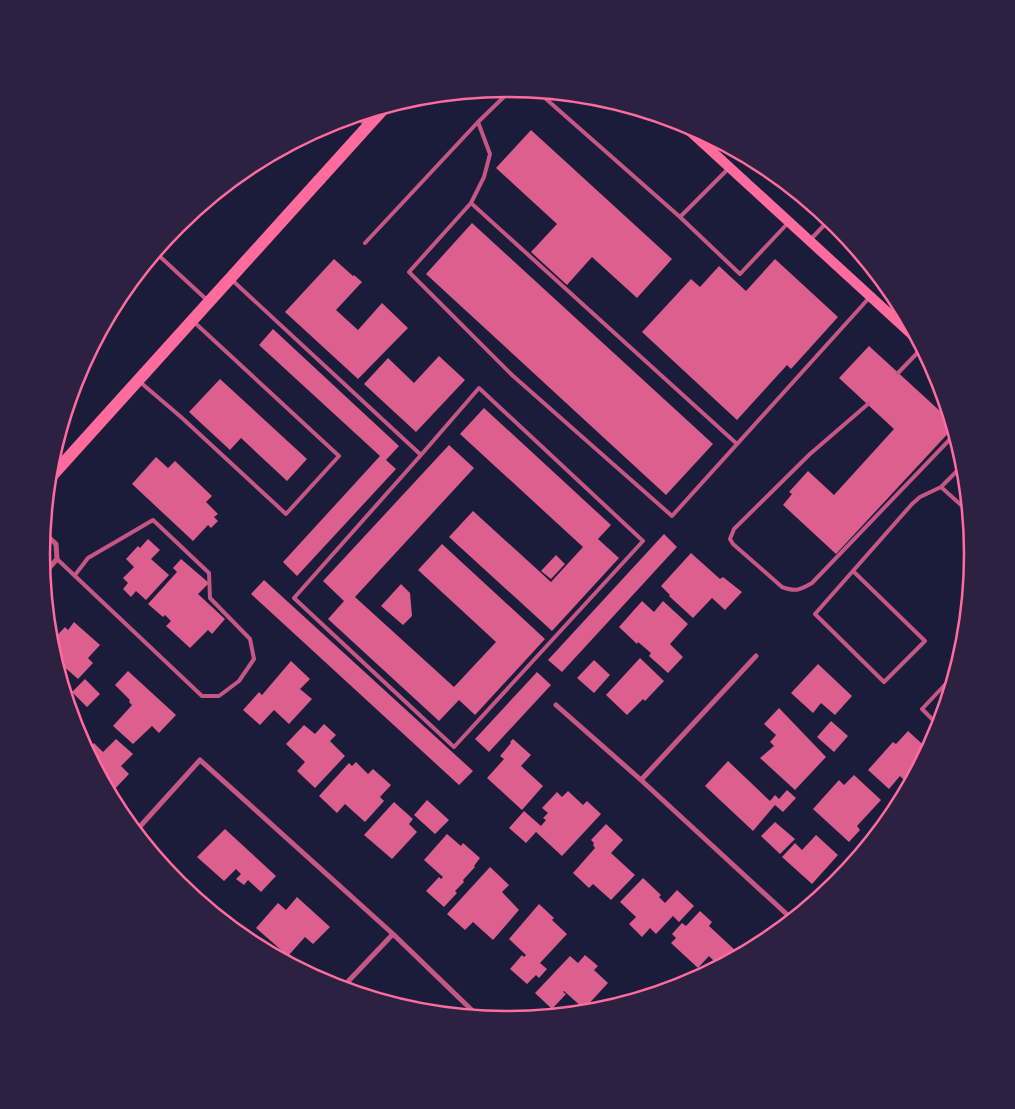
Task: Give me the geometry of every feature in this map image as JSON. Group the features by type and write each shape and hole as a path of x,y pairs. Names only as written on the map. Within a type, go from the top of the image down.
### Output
{"main road":[{"path":"58,469 377,116"},
{"path":"698,138 903,324"}],"street":[{"path":"50,567 57,559 56,544 51,539"},
{"path":"641,780 756,656"},
{"path":"556,705 641,780 788,915"},
{"path":"140,826 200,760 393,934 472,1010"},
{"path":"347,983 393,934"}],"lane":[{"path":"365,243 504,97"},
{"path":"546,99 740,274 790,222"},
{"path":"361,121 368,127"},
{"path":"478,122 490,154 484,177 471,203 409,272 512,375 672,516 871,296"},
{"path":"680,218 729,168"},
{"path":"471,203 736,444"},
{"path":"810,240 824,225"},
{"path":"161,257 209,302"},
{"path":"230,279 421,455"},
{"path":"138,380 286,514 339,456 193,320"},
{"path":"898,373 918,352"},
{"path":"479,388 643,541 454,747 294,598 421,455 479,388"},
{"path":"868,404 810,454 734,529 730,539 733,544 782,587 800,590 812,583 950,439"},
{"path":"853,571 925,641 884,682 815,614 912,504 920,497 941,487 957,471"},
{"path":"941,487 962,506"},
{"path":"57,559 202,696 219,696 239,681 254,659 250,639 210,598 209,573 153,520 88,558 75,575"},
{"path":"934,721 922,709 946,683"}],"building":[{"path":"531,130 672,259 637,298 592,257 567,285 531,252 557,224 496,168"},
{"path":"472,223 713,444 666,495 426,274"},
{"path":"334,259 362,282 336,310 358,330 382,303 408,328 358,379 285,312"},
{"path":"775,259 838,317 791,369 787,365 737,420 642,332 691,279 700,287 719,266 746,291"},
{"path":"273,329 399,446 386,460 396,469 297,576 283,562 380,456 259,345"},
{"path":"869,346 943,414 948,433 836,554 783,505 792,494 789,492 808,471 834,495 894,429 839,378"},
{"path":"439,356 465,380 416,432 364,384 388,358 414,383"},
{"path":"220,379 307,459 287,481 241,438 230,450 189,412"},
{"path":"484,408 611,525 598,539 619,558 552,631 449,537 473,511 551,582 583,547 460,434"},
{"path":"449,445 474,468 355,597 454,687 496,642 418,570 442,544 545,639 475,715 459,700 439,721 328,619 344,601 323,581"},
{"path":"156,457 168,468 175,461 212,496 206,502 218,514 214,517 218,521 211,528 208,525 193,541 132,484"},
{"path":"664,534 677,547 562,672 548,660"},
{"path":"148,539 160,550 151,559 169,575 146,600 136,591 131,597 123,589 128,583 123,578 134,567 126,559 138,546 140,548"},
{"path":"691,553 720,579 723,577 742,592 725,610 712,598 693,618 661,586"},
{"path":"556,555 565,564 551,579 541,571"},
{"path":"181,559 209,583 198,594 225,619 212,634 208,630 190,648 166,626 171,621 165,615 163,617 148,604 177,572 173,568"},
{"path":"264,580 473,771 459,785 251,594"},
{"path":"401,584 410,593 412,616 403,625 381,606"},
{"path":"642,601 654,612 663,601 688,624 670,644 683,657 668,673 649,656 651,653 638,642 637,644 619,627"},
{"path":"74,622 100,645 88,658 93,663 78,679 65,667 59,644 58,635 65,627 68,630"},
{"path":"640,658 664,681 645,701 643,699 627,715 606,695"},
{"path":"594,660 610,675 594,693 577,678"},
{"path":"291,661 310,679 300,689 312,699 289,724 274,710 260,725 243,710 259,692 262,695"},
{"path":"818,664 852,696 835,715 821,703 813,713 791,693"},
{"path":"128,671 176,715 159,733 152,726 133,744 113,726 132,705 129,702 130,700 115,685"},
{"path":"537,672 551,685 489,752 475,739"},
{"path":"85,679 100,694 87,707 72,692"},
{"path":"779,708 826,757 795,790 760,758 774,746 770,742 776,735 764,724"},
{"path":"831,721 848,736 834,752 817,737"},
{"path":"324,724 336,735 330,741 345,756 315,788 297,771 305,762 286,744 304,725 315,734"},
{"path":"908,731 923,745 908,776 904,780 900,776 889,789 868,770 893,742 896,744"},
{"path":"116,739 133,754 121,766 129,774 115,789 92,745 94,743 103,752"},
{"path":"513,739 531,755 521,766 543,786 522,810 487,778 504,759 500,756"},
{"path":"728,761 770,801 775,795 779,799 787,790 796,798 783,812 775,805 753,831 705,786"},
{"path":"356,762 368,774 373,769 391,785 380,797 384,801 365,822 345,804 337,813 319,796 349,763 352,766"},
{"path":"854,775 881,800 857,826 860,830 849,842 813,809 839,780 844,785"},
{"path":"568,791 583,805 587,801 601,814 562,856 536,832 526,843 509,828 524,811 541,826 546,820 543,818 548,813 542,808 557,792 562,797"},
{"path":"427,800 449,820 435,834 414,815"},
{"path":"394,802 413,819 409,824 417,832 392,859 364,835"},
{"path":"775,822 795,839 780,854 761,836"},
{"path":"606,824 623,840 611,853 635,875 611,900 593,884 589,888 573,873 595,848 591,840"},
{"path":"225,829 276,876 261,892 248,880 244,885 236,879 241,874 236,869 224,881 197,857"},
{"path":"447,834 461,846 463,843 480,858 475,867 463,880 464,882 455,891 457,893 444,907 426,891 439,877 441,879 443,877 424,860"},
{"path":"816,835 838,855 812,884 782,857 795,843 802,850"},
{"path":"490,867 509,885 502,892 519,910 493,940 473,922 465,930 447,914"},
{"path":"643,878 661,895 659,897 665,903 677,890 694,906 679,922 673,916 656,934 650,928 642,937 629,924 636,917 620,902"},
{"path":"297,897 330,927 313,944 305,937 288,956 256,928 278,903 286,910"},
{"path":"539,904 567,934 540,963 547,969 539,978 536,975 527,984 510,969 522,955 524,957 526,955 509,939"},
{"path":"700,911 712,922 709,926 736,951 715,962 709,956 698,968 671,943 676,938 672,934 682,923 686,926"},
{"path":"585,955 598,966 594,970 608,983 588,1004 580,1006 564,991 566,994 552,1009 535,993 570,956 578,963"}]}
